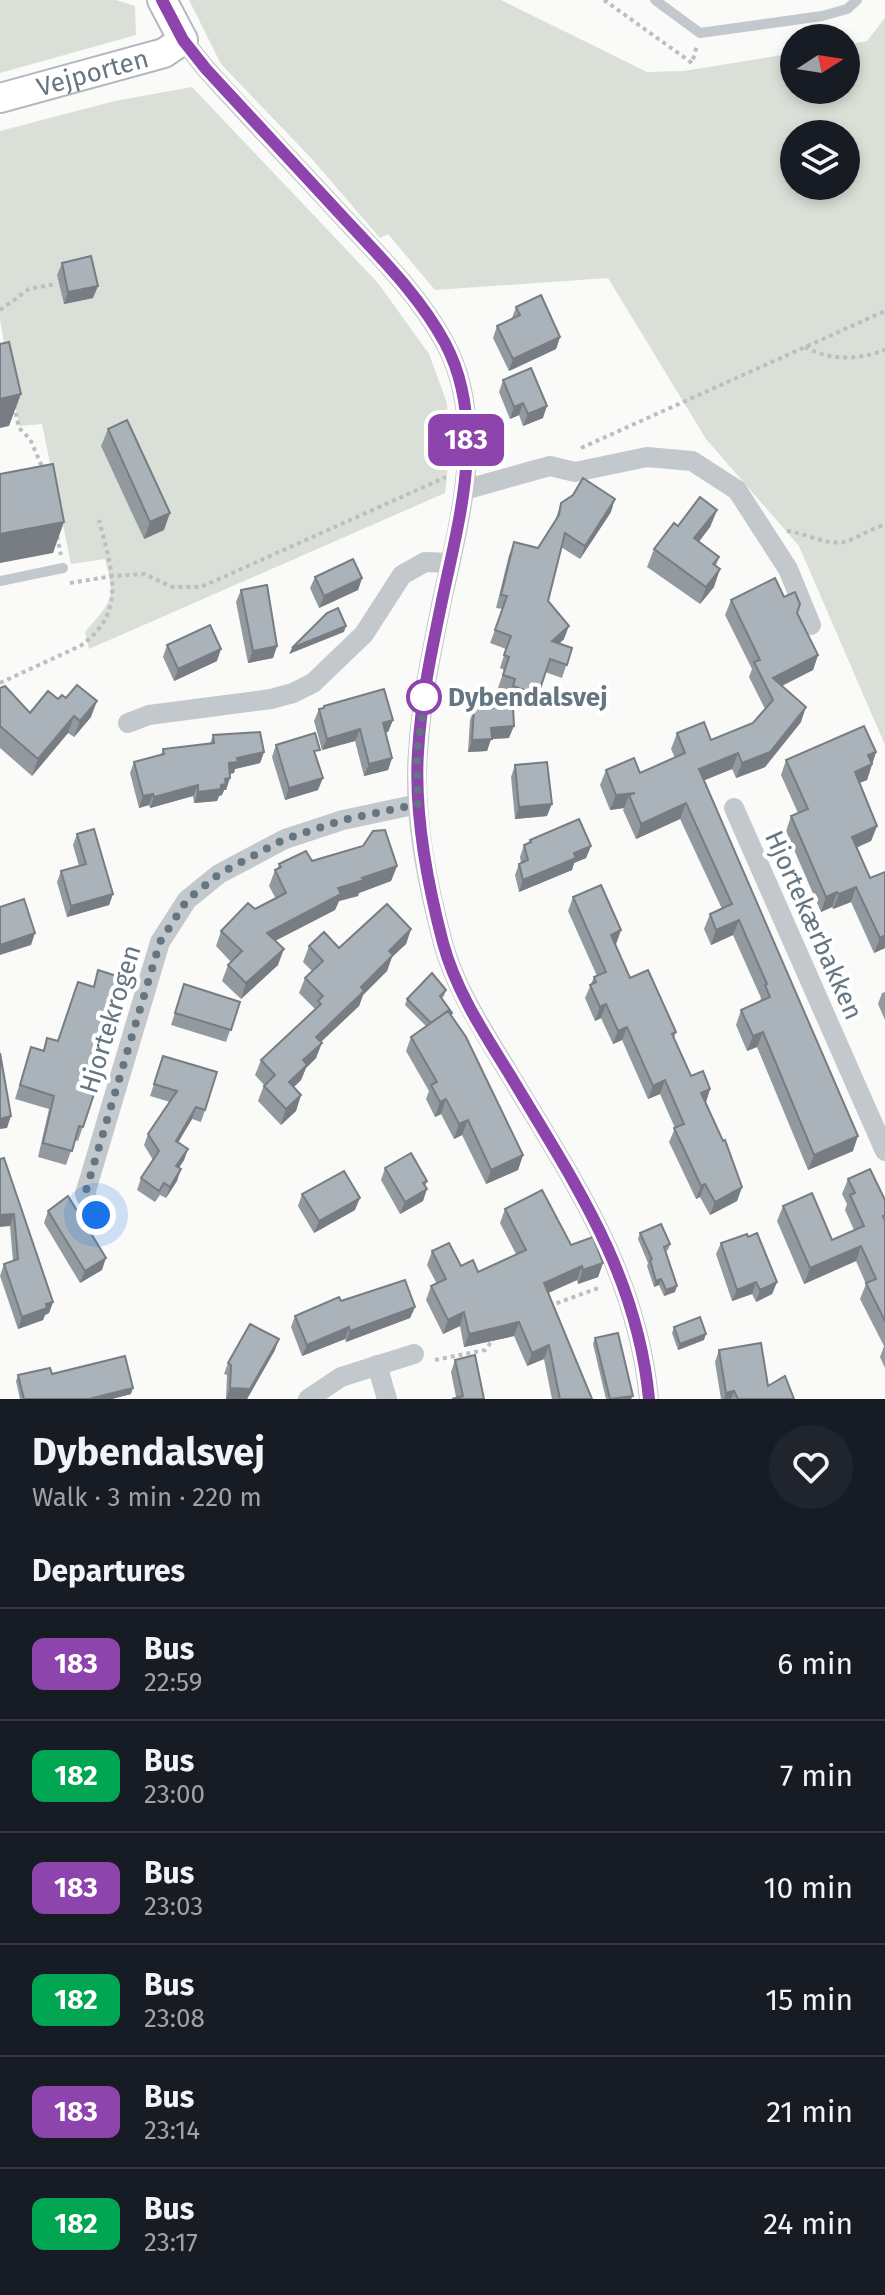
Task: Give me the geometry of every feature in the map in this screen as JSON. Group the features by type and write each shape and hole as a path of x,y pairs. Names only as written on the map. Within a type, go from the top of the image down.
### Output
{"street":[{"path":"162,0 183,40 206,69 410,291 445,345 456,370 464,410 467,468 422,711 417,754 418,804 428,874 444,946 471,1011 586,1203 621,1277 634,1313 646,1366 649,1399"},
{"name":"Vejporten","path":"0,98 164,53 183,40"},
{"path":"464,490 550,466 575,472 647,457 692,461 737,490 788,569 811,625"},
{"path":"128,723 149,715 187,708 243,704 293,693 313,683 364,634 402,575 425,562 450,563"},
{"name":"Hjortekrogen","path":"96,1215 85,1194 160,942 187,900 219,874 285,839 343,820 418,804"},
{"name":"Hjortekærbakken","path":"734,808 885,1151"},
{"path":"308,1399 341,1377 414,1354"},
{"path":"377,1365 387,1399"}],"lane":[{"path":"655,0 700,33 822,16 847,9 857,0"},
{"path":"0,581 63,568"}],"path":[{"path":"604,0 692,63 700,33"},
{"path":"0,310 29,289 55,284"},
{"path":"550,466 563,456 885,311"},
{"path":"805,347 818,354 848,359 885,350"},
{"path":"12,398 19,428 30,439 45,473"},
{"path":"55,527 66,584 145,574 172,587 201,587 467,468"},
{"path":"0,683 91,639 103,623 114,592 99,520"},
{"path":"761,528 796,532 819,541 845,542 869,528 885,525"},
{"path":"537,1310 621,1277"},
{"path":"414,1354 426,1361 485,1350 500,1331"}],"shaded area":[{"path":"0,0 116,0 135,6 136,35 0,73"},
{"path":"189,0 501,0 647,72 684,71 780,55 780,104 860,104 860,42 867,41 885,18 885,745 799,546 706,439 608,278 435,290 388,234 380,238 312,159 221,64"},
{"path":"192,87 378,283 429,354 447,403 449,456 445,493 89,649 85,632 106,606 111,592 105,559 71,564 42,424 19,426 0,320 0,131 115,101","holes":["120,437 144,539 102,446"]}],"building":[{"path":"91,256 98,286 68,292 62,263"},
{"path":"541,295 560,337 513,359 497,326 520,315 516,307"},
{"path":"9,342 21,394 0,399 0,344"},
{"path":"531,368 547,406 528,414 523,403 514,407 503,380"},
{"path":"127,420 170,513 150,522 108,429"},
{"path":"53,464 64,522 0,534 0,474"},
{"path":"583,478 615,499 585,546 565,533 548,601 569,626 552,641 572,648 567,665 550,659 538,695 513,686 515,679 503,675 509,657 504,655 511,636 495,630 507,596 501,595 514,542 538,548 559,515 561,503 573,495"},
{"path":"700,497 717,510 694,538 719,557 713,564 720,569 706,587 654,549 674,523 678,526"},
{"path":"353,559 362,578 324,596 315,577"},
{"path":"775,578 784,597 795,592 800,604 797,613 818,655 773,678 806,707 770,752 742,763 738,753 699,769 858,1136 814,1155 763,1032 753,1036 741,1010 770,997 767,984 739,920 716,930 710,914 732,904 686,803 641,824 629,795 635,793 616,795 606,770 634,758 640,773 685,753 677,733 704,722 711,740 753,723 773,700 754,662 760,660 731,600"},
{"path":"267,585 277,646 253,651 241,590"},
{"path":"338,608 346,626 292,648 327,613"},
{"path":"210,625 221,649 178,669 167,645"},
{"path":"77,685 97,701 80,721 74,716 38,759 0,726 0,688 5,686 30,713 48,691 58,699 62,695 66,698"},
{"path":"384,689 393,720 383,723 392,758 369,764 360,729 327,739 319,709"},
{"path":"513,706 514,726 491,728 492,739 472,740 474,709"},
{"path":"864,726 876,752 868,755 872,764 855,772 877,826 852,837 870,878 885,872 885,935 880,938 856,887 826,897 791,816 808,809 786,760"},
{"path":"260,732 264,752 229,763 230,778 225,779 226,784 221,785 221,789 198,792 198,785 154,797 153,794 143,796 134,762 164,754 163,749 214,743 213,735"},
{"path":"315,733 320,750 314,751 323,778 289,788 276,745"},
{"path":"547,762 552,804 519,807 515,765"},
{"path":"579,819 591,846 574,853 576,858 523,880 519,864 528,860 524,845"},
{"path":"94,829 113,894 71,906 61,871 86,864 77,834"},
{"path":"385,830 397,866 338,888 341,894 267,933 284,949 246,983 228,965 242,951 221,931 248,903 255,909 286,893 275,870 281,867 279,864 306,851 312,861 363,846 373,831"},
{"path":"601,885 621,930 611,935 630,978 648,970 676,1032 672,1034 691,1076 703,1071 710,1089 701,1093 725,1140 742,1187 715,1202 705,1184 701,1186 674,1128 684,1124 665,1080 653,1086 627,1027 618,1031 606,1004 600,1007 590,985 596,982 594,977 606,972 573,897"},
{"path":"24,899 35,933 0,945 0,907"},
{"path":"387,904 411,929 389,951 393,955 361,987 364,991 316,1037 322,1043 303,1060 307,1065 289,1082 301,1095 286,1109 264,1086 275,1075 261,1060 321,1004 318,1001 323,996 305,978 323,961 309,946 324,932 339,948"},
{"path":"98,970 126,979 113,1022 107,1021 96,1064 101,1066 95,1091 83,1127 79,1126 72,1151 43,1143 54,1096 20,1085 31,1047 44,1051 47,1038 58,1041 78,982 94,987"},
{"path":"432,973 446,990 440,996 452,1013 448,1011 431,1023 407,999"},
{"path":"184,984 240,1002 231,1030 175,1013"},
{"path":"448,1011 466,1037 523,1155 491,1170 468,1120 459,1124 446,1099 440,1102 431,1085 437,1082 411,1037"},
{"path":"0,1053 11,1116 0,1119"},
{"path":"163,1056 217,1072 205,1110 196,1107 176,1141 188,1149 176,1166 181,1169 170,1187 164,1183 159,1191 141,1178 159,1151 148,1134 177,1091 154,1084"},
{"path":"411,1153 427,1181 423,1183 427,1189 405,1202 385,1168"},
{"path":"4,1158 53,1302 46,1304 47,1308 22,1317 4,1264 18,1259 14,1214 0,1215 0,1159"},
{"path":"870,1169 885,1200 885,1321 866,1283 876,1279 861,1246 810,1268 783,1206 812,1193 832,1240 864,1226 850,1195 855,1193 848,1179"},
{"path":"344,1171 360,1198 319,1221 302,1194"},
{"path":"542,1190 571,1245 593,1237 603,1263 583,1270 582,1266 544,1283 592,1399 560,1399 549,1345 532,1353 519,1322 469,1334 464,1312 448,1320 431,1286 446,1279 432,1251 449,1243 461,1266 473,1260 478,1272 526,1250 505,1209"},
{"path":"68,1196 106,1258 85,1271 48,1211"},
{"path":"661,1224 670,1244 664,1247 677,1286 666,1290 661,1279 656,1281 652,1259 640,1233"},
{"path":"757,1233 777,1282 760,1290 756,1282 737,1290 721,1243"},
{"path":"405,1280 415,1307 350,1331 349,1327 307,1345 295,1316 339,1297 341,1301"},
{"path":"700,1317 706,1334 680,1344 674,1327"},
{"path":"250,1324 279,1339 250,1389 230,1388 231,1365 228,1363"},
{"path":"618,1333 633,1396 610,1399 595,1338"},
{"path":"761,1343 768,1386 785,1376 794,1399 738,1399 734,1391 726,1393 719,1350"},
{"path":"475,1355 484,1399 452,1399 463,1396 455,1360"},
{"path":"125,1356 133,1388 89,1399 24,1399 18,1375 50,1368 52,1374"}],"bus line":[{"name":"183","path":"162,0 183,40 206,69 410,291 445,345 456,370 462,397 467,468 430,661 417,754 418,804 428,874 444,946 471,1011 586,1203 614,1258 634,1313 646,1366 649,1399"}],"place":[{"name":"Dybendalsvej","path":"424,697"}],"route":[{"path":"96,1215 85,1194 160,942 187,900 219,874 285,839 343,820 418,804 417,754 426,686 424,697"}]}
